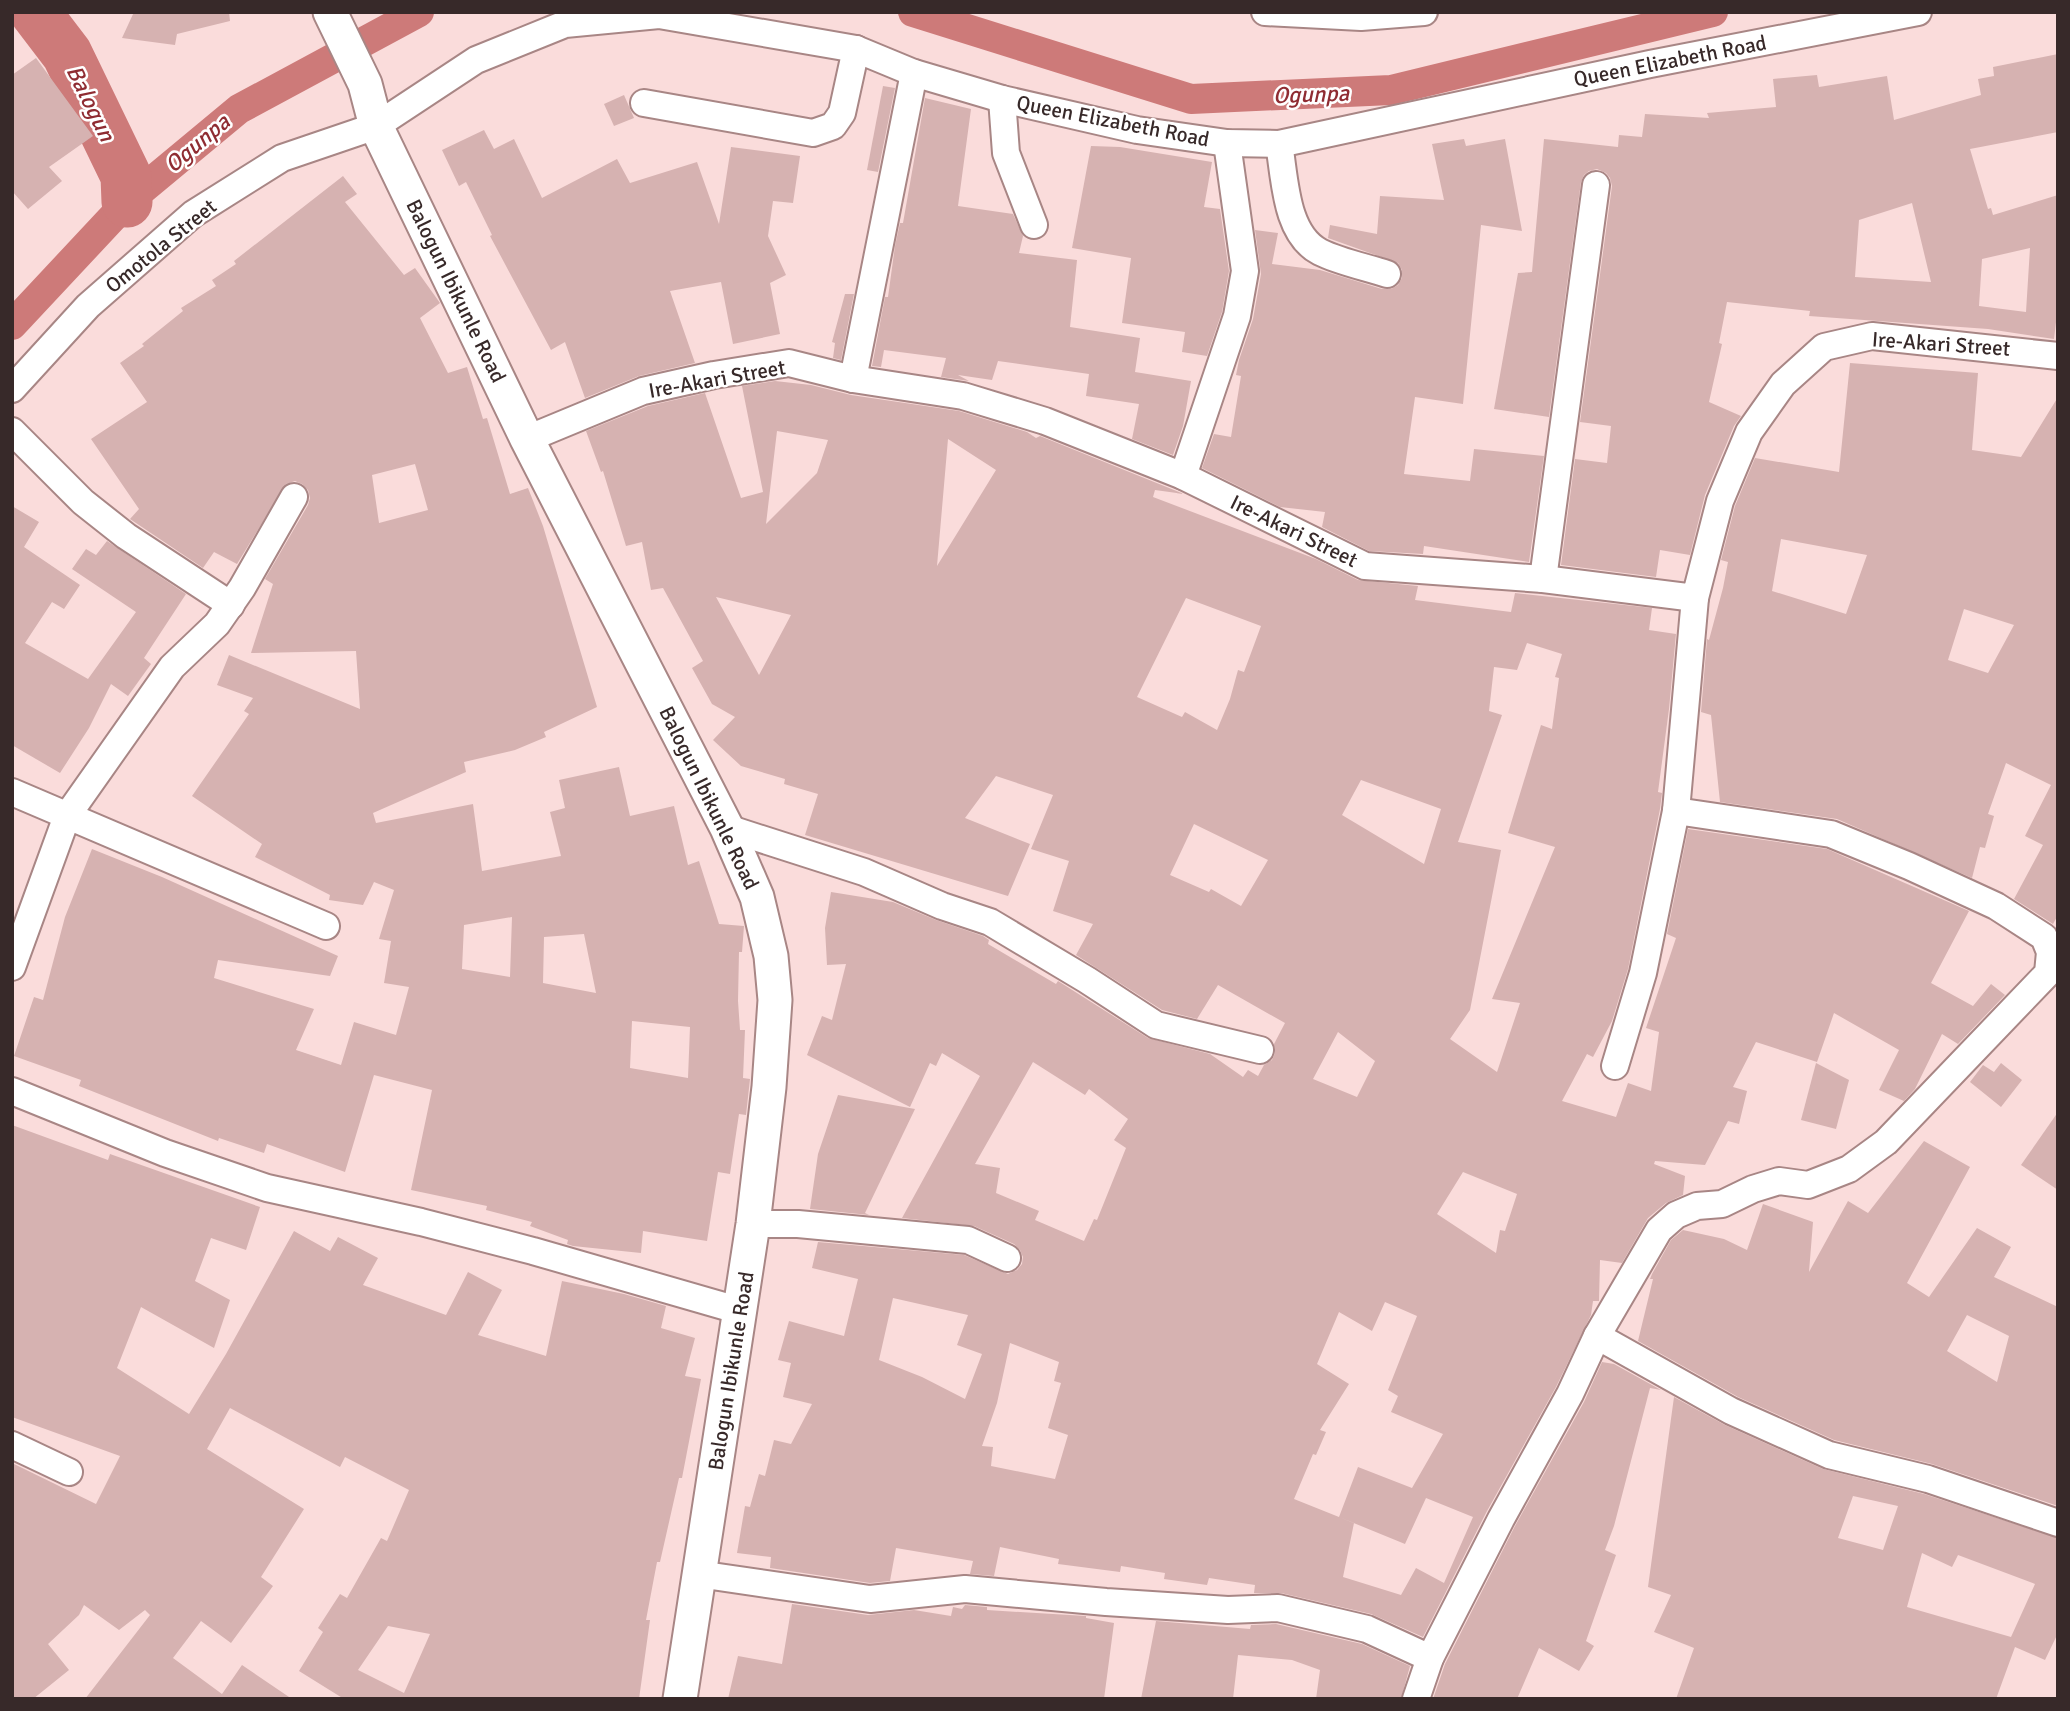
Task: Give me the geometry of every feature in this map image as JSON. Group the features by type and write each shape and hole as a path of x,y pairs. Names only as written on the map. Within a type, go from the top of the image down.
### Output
{"street":[{"path":"1265,12 1361,17 1424,12"},
{"name":"Queen Elizabeth Road","path":"376,126 476,60 565,24 659,15 856,49 914,73 1002,99 1137,130 1227,143 1279,144 1650,64 1919,12"},
{"name":"Balogun Ibikunle Road","path":"333,17 365,84 376,126 527,439 727,828 757,897 771,956 775,1000 769,1087 753,1224 680,1699"},
{"path":"644,103 813,133 833,126 842,113 856,49"},
{"path":"853,379 914,73"},
{"path":"1002,99 1006,153 1034,225"},
{"name":"Omotola Street","path":"12,389 88,306 193,214 282,158 376,126"},
{"path":"1183,476 1237,316 1245,271 1227,143"},
{"path":"1279,144 1290,207 1300,235 1319,251 1387,274"},
{"path":"1543,579 1596,186"},
{"name":"Ire-Akari Street","path":"527,439 643,391 714,375 789,363 853,379 963,396 1045,422 1183,476 1365,566 1543,579 1695,598 1720,500 1749,432 1783,384 1824,347 1872,336 2058,356"},
{"path":"12,431 83,502 126,536 231,605"},
{"path":"12,967 67,816 172,667 218,624 294,497"},
{"path":"1615,1066 1643,973 1676,811 1695,598"},
{"path":"12,792 326,926"},
{"path":"1416,1699 1430,1658 1500,1518 1570,1394 1597,1336 1659,1230 1676,1215 1697,1206 1722,1203 1779,1181 1808,1185 1849,1169 1886,1142 2048,973 2050,953 2044,937 1996,906 1909,866 1831,834 1676,811"},
{"path":"727,828 864,872 942,906 990,922 1156,1025 1260,1050"},
{"path":"12,1091 165,1153 267,1188 421,1222 533,1251 741,1311"},
{"path":"753,1224 798,1224 968,1240 1007,1258"},
{"path":"1597,1336 1731,1411 1829,1455 1928,1479 2058,1523"},
{"path":"12,1446 69,1472"},
{"path":"698,1574 870,1599 965,1589 1228,1610 1278,1608 1367,1629 1430,1658"}],"building":[{"path":"134,12 229,12 230,21 177,34 175,45 122,38"},
{"path":"2058,54 2058,132 1970,149 1988,209 1991,208 1993,215 2058,195 2058,305 2054,339 1988,329 1809,316 1810,311 1727,302 1719,343 1722,344 1709,402 1741,416 1734,426 1705,495 1690,555 1660,550 1656,577 1561,565 1575,459 1607,463 1611,426 1580,422 1612,186 1606,173 1597,169 1584,175 1581,182 1549,417 1494,409 1518,273 1532,272 1544,139 1618,147 1619,135 1642,137 1645,114 1709,118 1707,113 1776,107 1773,79 1817,75 1819,87 1887,76 1894,120 1981,95 1978,79 1994,76 1993,67","holes":["1912,203 1931,282 1855,277 1859,220","2030,248 2026,312 1979,306 1982,259"]},
{"path":"36,58 93,136 49,167 62,181 28,209 12,191 12,75"},
{"path":"883,86 895,88 878,172 867,170"},
{"path":"624,95 634,118 614,126 604,104"},
{"path":"925,98 971,109 958,206 1013,214 1023,236 1019,253 1077,260 1070,327 1140,338 1135,372 1191,381 1183,426 1173,455 1132,439 1139,404 1086,396 1089,374 998,361 992,380 958,375 969,381 941,377 946,358 884,350 881,367 872,366 885,297 888,297 895,246 900,223 903,223"},
{"path":"484,130 494,149 514,139 542,198 617,159 630,183 697,162 719,224 731,147 800,156 793,203 773,201 768,236 786,275 770,283 780,334 733,344 721,282 670,291 695,363 639,376 585,398 565,342 551,350 490,236 492,235 466,182 459,186 442,150"},
{"path":"1464,139 1466,146 1505,139 1522,231 1481,225 1463,404 1415,397 1404,474 1470,481 1474,449 1544,456 1529,562 1424,546 1423,554 1369,551 1322,527 1325,512 1280,507 1202,468 1214,434 1231,437 1241,376 1236,375 1253,319 1261,274 1255,230 1278,233 1272,264 1320,270 1382,289 1391,289 1398,285 1402,278 1398,263 1328,238 1330,225 1377,234 1380,196 1444,200 1432,144"},
{"path":"1091,146 1120,147 1212,162 1204,207 1220,209 1229,271 1222,312 1207,356 1182,352 1185,332 1122,323 1131,258 1072,248"},
{"path":"343,176 357,194 345,202 404,275 415,268 440,303 420,318 448,373 467,367 483,419 487,418 510,494 528,488 543,526 597,707 544,732 546,737 515,750 464,762 466,772 373,813 376,823 473,804 482,871 561,856 550,812 565,808 559,780 619,767 630,816 674,806 688,865 699,861 719,924 744,926 742,952 739,952 738,1001 740,1030 745,1030 743,1078 750,1079 746,1115 739,1114 730,1174 718,1172 707,1241 643,1231 641,1253 573,1246 567,1244 568,1240 530,1226 532,1222 486,1210 487,1206 411,1190 432,1090 374,1075 345,1172 267,1144 264,1153 219,1138 218,1141 79,1086 81,1080 14,1056 34,997 43,1000 65,917 92,849 162,877 338,956 330,976 218,960 214,978 314,1009 296,1050 341,1065 354,1022 396,1035 409,987 384,983 391,941 379,939 394,890 374,882 363,905 329,900 330,895 255,857 262,844 192,796 249,714 244,711 253,698 217,685 229,655 360,709 356,651 251,653 273,584 265,579 308,505 308,490 295,481 286,484 237,564 214,552 203,568 130,519 139,509 91,439 147,402 120,363 144,346 142,344 183,311 181,308 216,286 212,280 236,264 234,261","holes":["415,464 428,510 379,523 372,475","512,917 510,977 462,969 464,925","584,934 596,993 543,983 544,937","632,1021 690,1027 688,1078 630,1068"]},
{"path":"845,294 854,294 841,360 833,358 835,343 832,342"},
{"path":"1850,363 1978,373 1972,450 2021,457 2058,397 2058,915 2053,924 2014,899 2043,845 2025,836 2051,785 2006,763 1988,814 1994,816 1985,848 1980,847 1972,878 1837,819 1720,802 1711,715 1701,712 1707,639 1709,640 1723,588 1728,562 1721,560 1735,506 1755,458 1839,472","holes":["1781,539 1867,555 1846,614 1772,591","1964,609 2014,625 1988,673 1948,660"]},
{"path":"775,381 811,385 851,395 959,411 1027,432 1036,438 1040,436 1184,494 1155,490 1153,497 1316,559 1358,580 1418,586 1415,600 1511,612 1515,593 1652,608 1649,630 1676,634 1658,792 1662,793 1660,809 1628,969 1612,1021 1593,1057 1587,1054 1562,1101 1616,1117 1628,1083 1651,1091 1659,1032 1646,1028 1676,938 1667,934 1688,829 1827,849 1969,911 1931,983 1973,1006 1991,984 2005,995 1958,1044 1942,1034 1915,1089 1904,1101 1879,1090 1899,1050 1834,1013 1817,1062 1756,1042 1733,1087 1747,1091 1739,1124 1728,1121 1705,1165 1655,1161 1654,1164 1685,1176 1683,1195 1666,1203 1648,1218 1622,1263 1600,1260 1599,1301 1593,1301 1591,1315 1556,1387 1487,1511 1423,1637 1371,1614 1281,1593 1254,1593 1255,1585 1209,1578 1207,1585 1164,1579 1165,1573 1121,1566 1120,1572 1058,1564 1059,1559 1000,1547 994,1576 970,1574 973,1561 896,1548 890,1581 870,1583 770,1568 771,1557 737,1553 745,1506 750,1507 759,1474 765,1476 774,1440 791,1444 812,1404 783,1397 791,1363 778,1360 789,1321 844,1336 858,1279 812,1268 818,1242 964,1255 1008,1274 1017,1270 1023,1257 1014,1244 974,1226 902,1218 980,1076 942,1053 936,1066 930,1063 910,1107 807,1055 822,1016 832,1020 846,964 827,965 825,928 831,892 893,902 983,936 989,940 988,944 1056,984 1058,981 1148,1038 1210,1054 1243,1077 1248,1070 1258,1076 1264,1065 1272,1060 1275,1053 1274,1044 1285,1023 1218,985 1197,1019 1162,1010 1076,955 1093,924 1053,911 1069,861 1031,849 1053,795 996,776 965,818 1030,844 1008,896 805,835 818,794 784,784 785,779 741,766 713,740 735,717 712,704 692,668 703,661 663,588 651,590 642,542 626,546 603,471 601,472 586,431 648,406 705,393 741,498 763,492 742,386","holes":["777,431 828,440 817,473 766,524","948,439 996,470 937,566","716,597 791,615 759,675","1186,598 1261,626 1244,672 1238,670 1217,730 1185,712 1182,717 1137,697","1527,643 1562,654 1555,677 1559,678 1552,729 1541,725 1508,833 1555,847 1492,999 1520,1003 1497,1072 1450,1039 1470,1010 1501,850 1458,842 1502,715 1489,711 1494,667 1517,670","1361,780 1441,809 1424,864 1342,815","1194,824 1268,860 1241,906 1211,889 1209,892 1170,875","1338,1032 1375,1061 1357,1097 1313,1079","1033,1062 1085,1095 1089,1089 1128,1119 1114,1140 1126,1148 1097,1220 1094,1219 1084,1241 1035,1220 1039,1211 996,1193 1000,1168 975,1164","1463,1172 1517,1194 1505,1231 1500,1230 1496,1253 1437,1214","893,1298 968,1315 957,1345 982,1354 965,1399 922,1377 879,1360","1385,1302 1417,1316 1388,1390 1398,1396 1391,1412 1443,1434 1412,1488 1358,1467 1339,1517 1294,1499 1313,1454 1316,1455 1326,1432 1320,1430 1349,1384 1317,1364 1339,1312 1372,1331","1010,1343 1059,1362 1054,1381 1061,1383 1048,1428 1068,1435 1055,1479 991,1466 993,1447 982,1446 997,1403","1426,1498 1473,1517 1444,1583 1416,1568 1401,1595 1343,1577 1354,1523 1405,1544"]},
{"path":"12,506 39,522 24,547 80,585 64,609 52,602 25,643 88,679 136,612 72,569 86,549 96,555 107,541 186,594 144,658 151,664 128,696 111,684 89,728 60,773 12,745"},
{"path":"1816,1063 1849,1080 1836,1129 1801,1120"},
{"path":"2001,1063 2022,1080 2001,1107 1970,1082 1983,1065 1994,1072"},
{"path":"838,1095 915,1109 865,1213 869,1215 810,1209 818,1154"},
{"path":"2058,1112 2058,1190 2021,1165"},
{"path":"12,1125 108,1160 110,1154 260,1207 246,1250 211,1238 195,1281 230,1300 214,1348 141,1307 117,1368 189,1414 226,1354 294,1231 330,1251 338,1237 378,1258 363,1285 446,1315 468,1272 502,1290 478,1335 546,1356 562,1281 666,1306 661,1328 695,1338 685,1376 701,1379 682,1478 679,1478 660,1562 657,1562 646,1620 650,1620 639,1699 344,1699 299,1671 323,1632 318,1628 340,1594 347,1598 381,1538 387,1541 409,1490 345,1457 340,1467 230,1408 207,1449 304,1509 261,1577 273,1586 231,1643 201,1621 173,1658 222,1694 242,1665 292,1699 85,1699 150,1615 145,1610 119,1630 84,1605 79,1615 48,1644 69,1670 33,1699 12,1699 12,1463 96,1504 120,1456 12,1417","holes":["388,1626 430,1634 404,1693 358,1670"]},
{"path":"1924,1141 1970,1167 1907,1283 1929,1297 1977,1228 2011,1247 1994,1277 2058,1307 2058,1506 1932,1464 1834,1440 1738,1397 1638,1341 1652,1274 1671,1240 1683,1230 1724,1239 1747,1250 1763,1204 1813,1222 1809,1272 1848,1201 1868,1213","holes":["1967,1315 2009,1336 1997,1382 1947,1351"]},
{"path":"1602,1362 1614,1364 1661,1390 1650,1388 1614,1526 1605,1550 1616,1555 1586,1641 1594,1646 1579,1671 1539,1648 1517,1699 1433,1699 1445,1664 1515,1526 1584,1402"},
{"path":"1674,1397 1725,1425 1823,1469 1924,1494 2058,1538 2058,1633 2045,1660 2015,1647 1996,1699 1676,1699 1694,1648 1654,1632 1671,1595 1648,1587","holes":["1853,1496 1898,1506 1883,1550 1838,1538","1922,1553 1952,1567 1958,1555 2035,1584 2011,1637 1907,1607"]},
{"path":"792,1604 868,1615 914,1610 951,1616 953,1607 962,1609 965,1605 987,1607 987,1610 1086,1616 1114,1623 1104,1699 728,1699 738,1656 782,1664"},
{"path":"1156,1621 1250,1629 1251,1625 1276,1624 1362,1644 1410,1666 1401,1699 1316,1699 1320,1670 1292,1660 1238,1655 1233,1699 1141,1699"}],"waterway":[{"name":"Balogun","path":"35,12 67,54 126,176 127,202"},
{"name":"Ogunpa","path":"12,325 127,202 239,109 419,12"},
{"name":"Ogunpa","path":"913,12 1191,99 1391,90 1713,12"}]}
